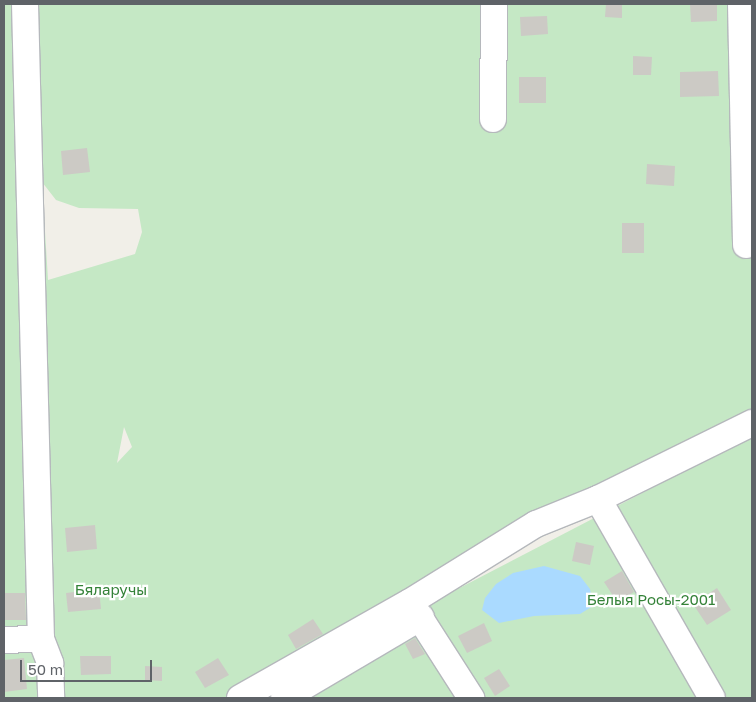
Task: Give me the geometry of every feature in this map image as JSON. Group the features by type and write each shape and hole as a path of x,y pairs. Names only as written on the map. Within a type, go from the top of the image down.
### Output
{"street":[{"path":"493,119 494,4"},
{"path":"741,4 746,244"},
{"path":"18,8 41,639 50,662 51,698"},
{"path":"284,698 416,609 536,524 598,498 752,423"},
{"path":"598,498 712,698"},
{"path":"240,698 416,609"},
{"path":"416,609 471,698"},
{"path":"4,640 41,639"}],"green space":[{"path":"4,4 752,4 752,434 361,619 371,634 752,436 752,698 4,698","holes":["42,182 56,200 79,208 138,209 142,232 135,254 48,280","124,427 132,447 117,463"]}],"water":[{"path":"544,566 580,576 590,589 593,606 580,614 534,616 499,623 482,610 485,598 496,584 513,573"}],"building":[{"path":"606,4 622,4 622,18 605,17"},
{"path":"690,4 717,4 717,21 691,22"},
{"path":"547,16 548,34 521,36 520,17"},
{"path":"633,56 652,57 651,75 633,75"},
{"path":"718,71 719,96 680,97 680,72"},
{"path":"519,77 546,77 546,103 519,103"},
{"path":"87,148 90,172 63,175 61,151"},
{"path":"647,164 675,166 674,186 646,184"},
{"path":"622,223 644,223 644,253 622,253"},
{"path":"95,525 97,549 67,552 65,528"},
{"path":"576,542 594,546 590,565 572,561"},
{"path":"622,571 634,592 617,602 604,582"},
{"path":"717,588 731,610 707,625 693,604"},
{"path":"99,589 101,609 68,612 66,593"},
{"path":"4,593 25,593 26,620 4,620"},
{"path":"313,619 323,634 296,649 288,635"},
{"path":"484,623 492,641 467,653 458,636"},
{"path":"415,638 425,654 413,659 405,644"},
{"path":"80,656 111,656 111,674 81,675"},
{"path":"24,658 27,689 4,692 4,660"},
{"path":"218,658 229,675 205,688 195,672"},
{"path":"145,666 162,667 162,681 145,680"},
{"path":"499,669 510,686 495,696 484,678"}],"park label":[{"name":"Бяларучы","path":"111,590"},
{"name":"Белыя Росы-2001","path":"651,600"}]}
